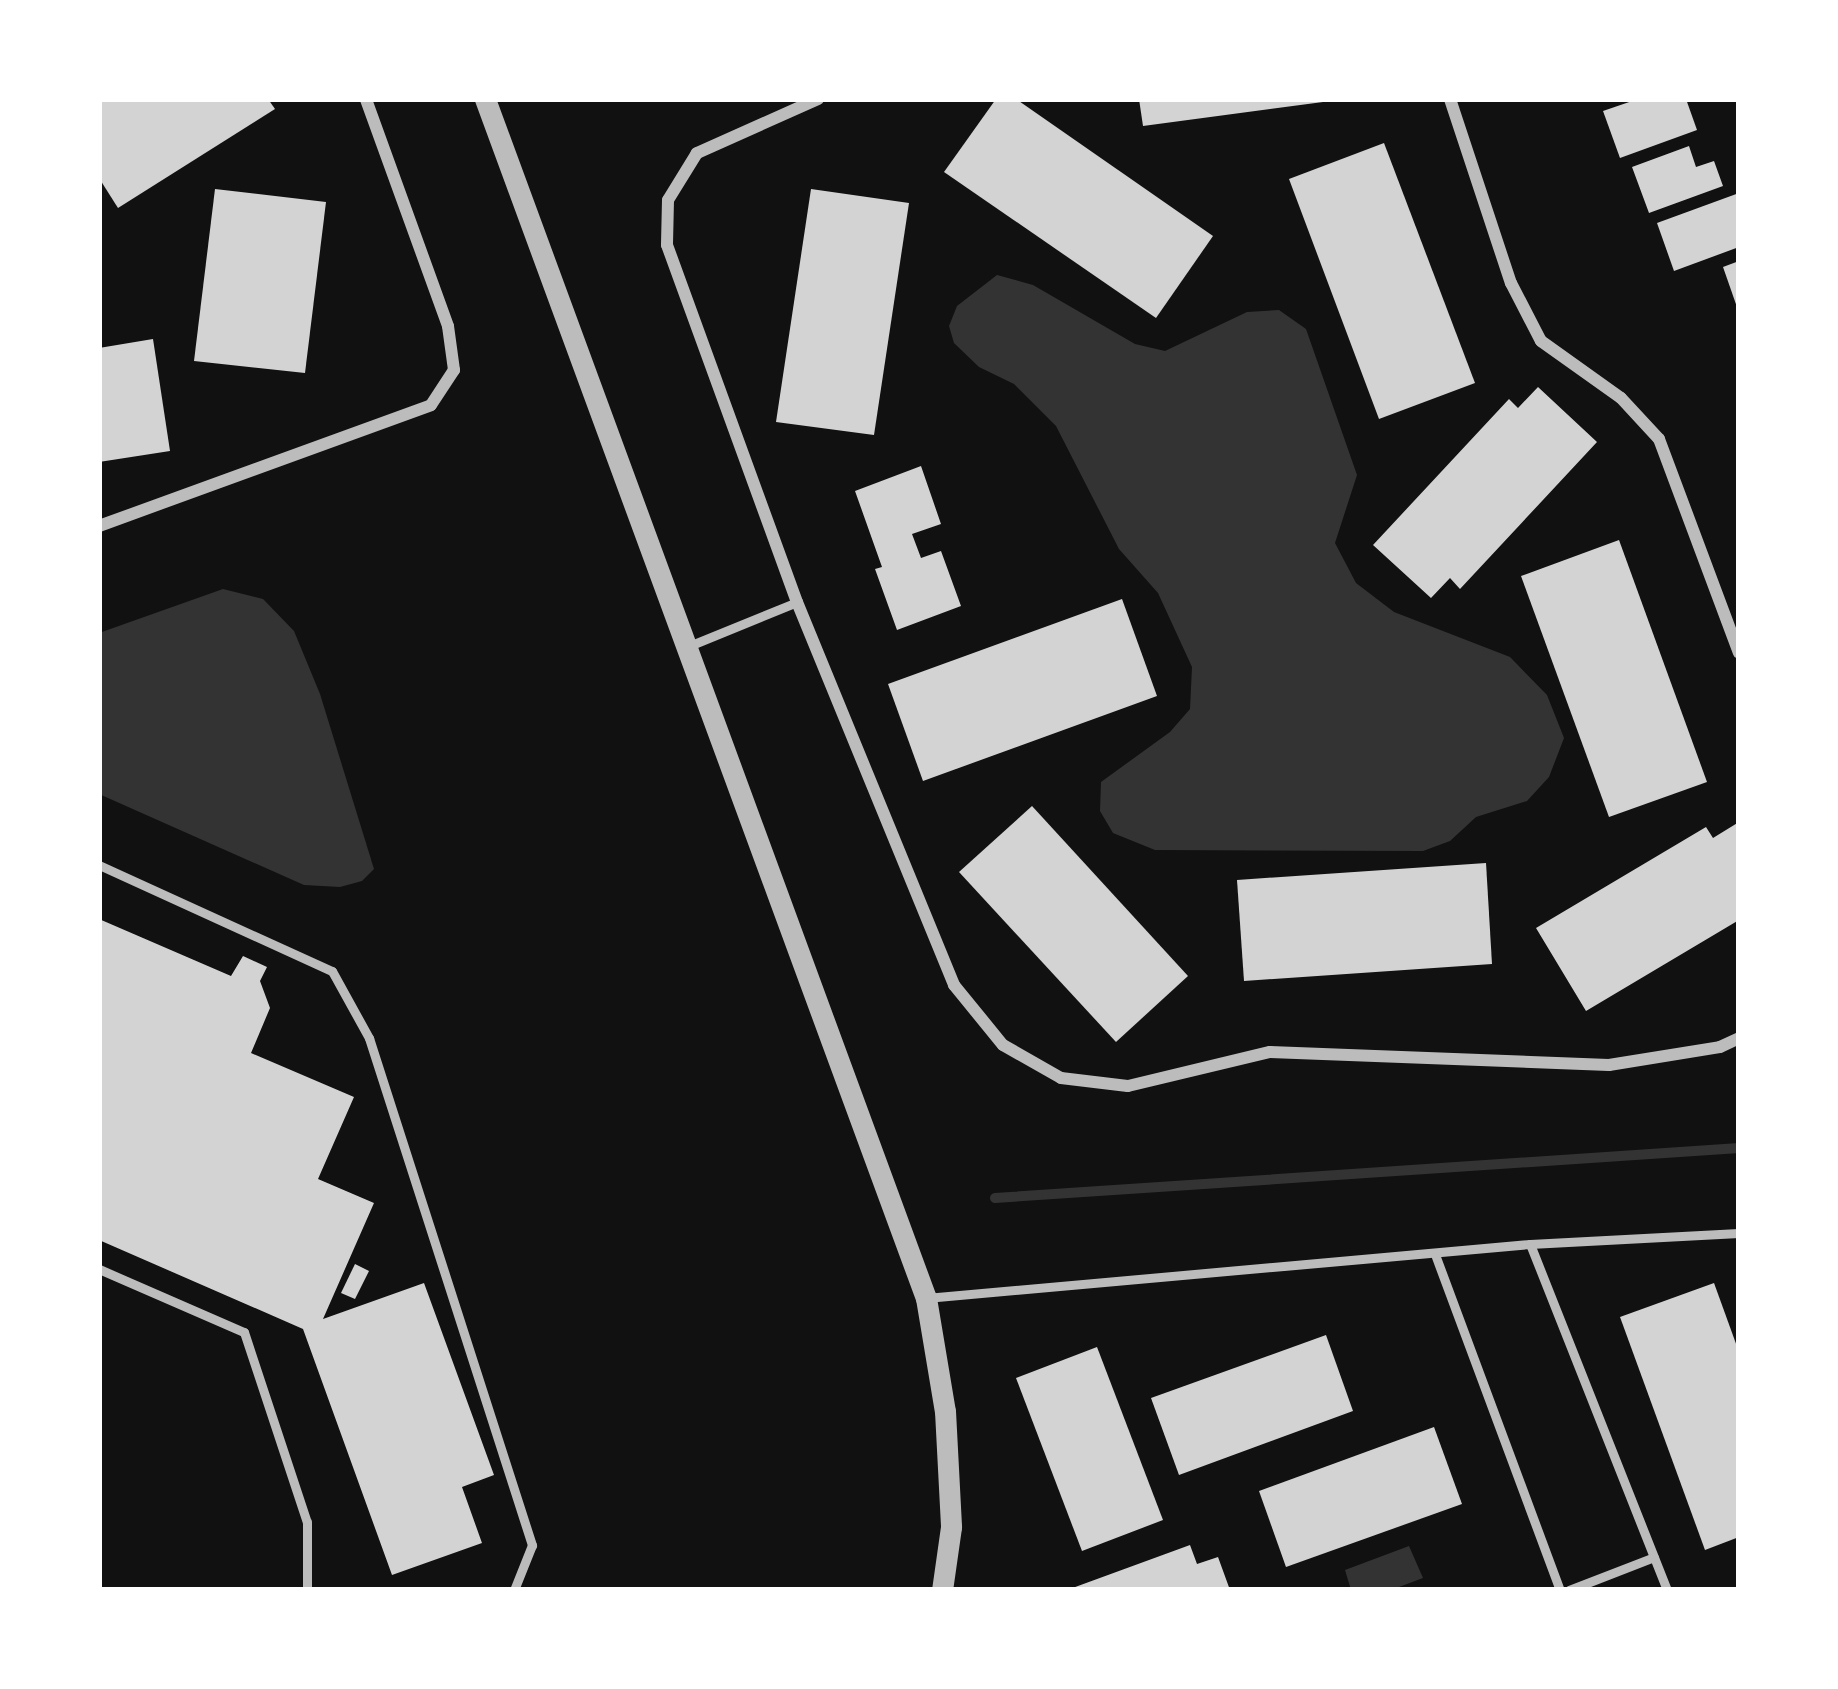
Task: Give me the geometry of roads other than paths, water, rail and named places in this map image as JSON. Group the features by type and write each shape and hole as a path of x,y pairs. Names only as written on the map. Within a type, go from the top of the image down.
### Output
{"street":[{"path":"99,526 431,405 454,370 448,326 366,99"},
{"path":"485,99 926,1298 945,1411 950,1527 942,1590"},
{"path":"818,99 697,153 668,200 667,245 797,602 955,986 1003,1045 1061,1078 1127,1085 1270,1052 1609,1065 1720,1047 1739,1039"},
{"path":"1450,99 1511,284 1541,340 1621,398 1659,439 1739,653"}],"lane":[{"path":"689,646 797,602"},
{"path":"99,865 332,971 369,1038 532,1545 514,1590"},
{"path":"926,1298 1530,1244 1739,1233"},
{"path":"1530,1244 1666,1590"},
{"path":"1436,1256 1560,1590"},
{"path":"99,1269 244,1332 308,1522 307,1590"},
{"path":"1569,1590 1654,1557"}],"waterway":[{"path":"995,1198 1739,1148"}]}
